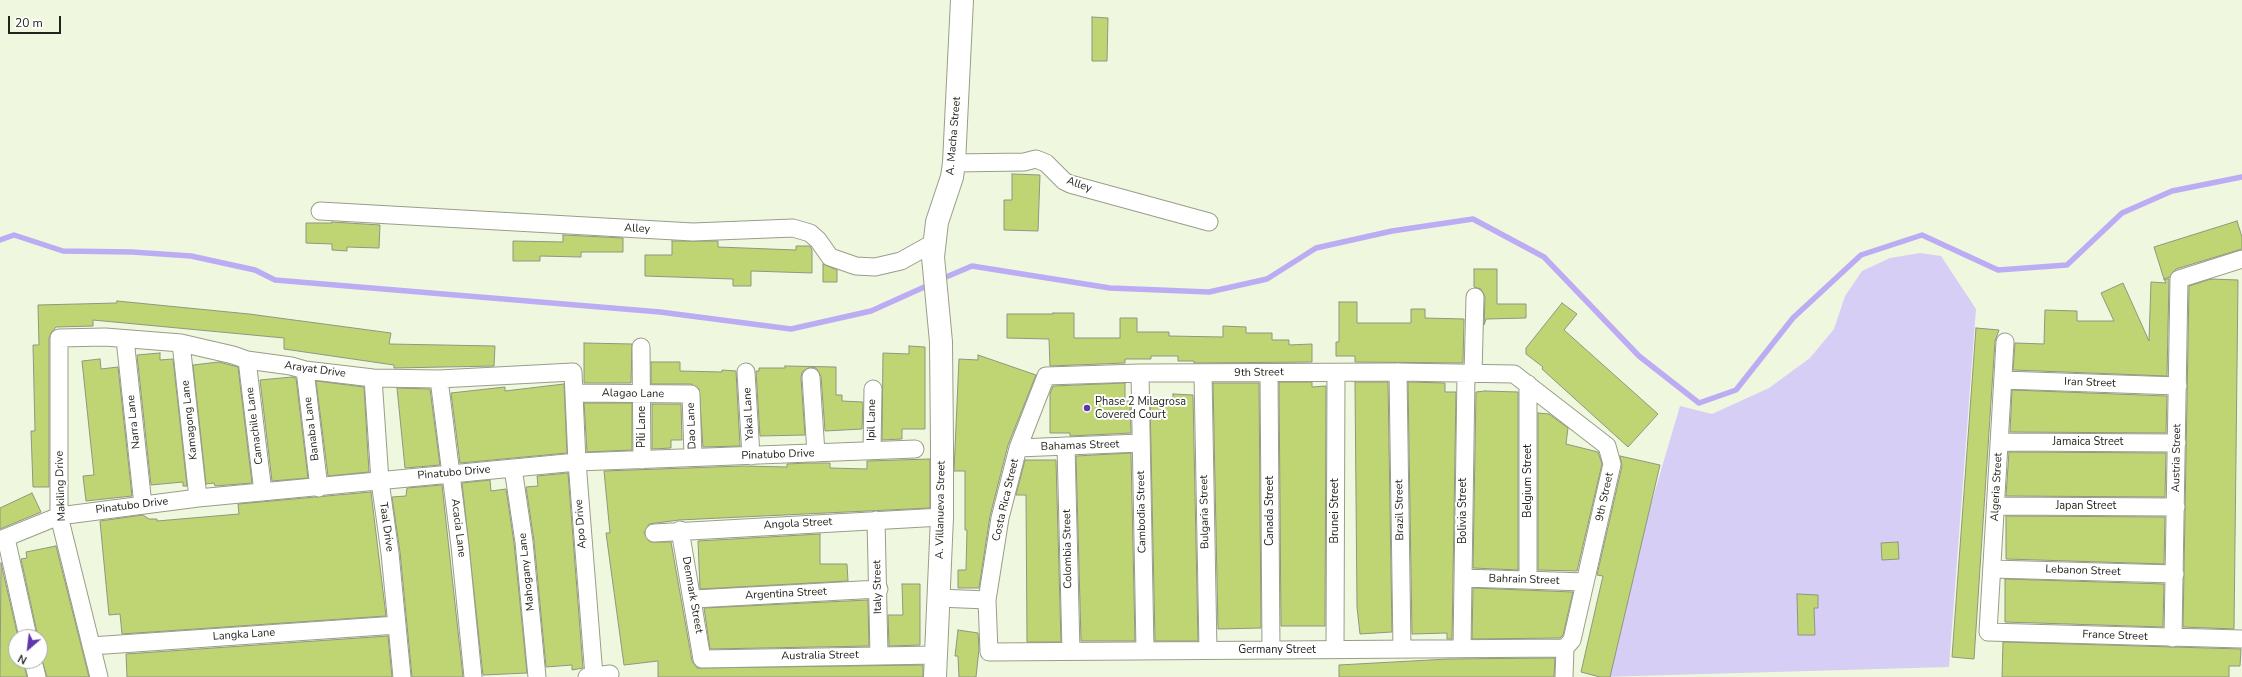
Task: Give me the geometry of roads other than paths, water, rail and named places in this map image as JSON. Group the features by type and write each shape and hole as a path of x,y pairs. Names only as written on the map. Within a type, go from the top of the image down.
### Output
{"street":[{"name":"A. Macha Street","path":"941,342 934,249 937,222 952,177 954,163 962,0"},
{"name":"Alley","path":"954,163 1024,162 1029,159 1036,159 1046,163 1064,181 1070,184 1209,222"},
{"name":"Alley","path":"320,211 693,232 792,228 810,233 818,240 830,257 856,266 875,267 901,261 934,249"},
{"name":"Austria Street","path":"2173,638 2179,278 2242,259"},
{"path":"1470,374 1475,297"},
{"name":"Arayat Drive","path":"59,338 106,337 182,343 233,355 247,360 305,370 373,378 438,379 573,372"},
{"name":"Makiling Drive","path":"59,338 59,516 99,677"},
{"name":"Narra Lane","path":"125,339 143,505"},
{"name":"A. Villanueva Street","path":"935,677 942,516 941,342"},
{"name":"Algeria Street","path":"1988,632 2005,342"},
{"name":"Kamagong Lane","path":"182,343 198,498"},
{"name":"Pili Lane","path":"641,347 642,460"},
{"name":"Camachile Lane","path":"247,360 263,492"},
{"name":"Banaba Lane","path":"305,370 320,488"},
{"name":"Apo Drive","path":"573,372 577,462 597,676"},
{"name":"Yakal Lane","path":"746,372 751,456"},
{"name":"9th Street","path":"1046,376 1140,373 1203,374 1398,372 1514,374 1607,446 1612,464 1572,640 1565,648 1564,677"},
{"name":"Brazil Street","path":"1398,372 1402,649"},
{"name":"Cambodia Street","path":"1140,373 1145,651"},
{"name":"Canada Street","path":"1269,373 1270,650"},
{"name":"Brunei Street","path":"1335,649 1336,373"},
{"name":"Bulgaria Street","path":"1203,374 1208,650"},
{"name":"Bolivia Street","path":"1462,648 1463,478 1470,374"},
{"path":"811,376 816,453"},
{"name":"Costa Rica Street","path":"988,652 987,600 1000,518 1018,448 1046,376"},
{"name":"Taal Drive","path":"373,378 380,481 390,553 402,677"},
{"name":"Acacia Lane","path":"438,379 460,546 473,677"},
{"name":"Iran Street","path":"2003,380 2178,386"},
{"name":"Belgium Street","path":"1528,384 1528,579"},
{"name":"Ipil Lane","path":"872,450 873,389"},
{"name":"Alagao Lane","path":"575,393 691,394"},
{"name":"Dao Lane","path":"691,394 693,457"},
{"name":"Jamaica Street","path":"1999,442 2177,443"},
{"name":"Bahamas Street","path":"1018,448 1141,444"},
{"name":"Colombia Street","path":"1066,446 1071,651"},
{"name":"Pinatubo Drive","path":"3,539 59,516 198,498 320,488 450,473 577,462 751,456 915,448"},
{"name":"Mahogany Lane","path":"513,468 524,542 537,677"},
{"name":"Japan Street","path":"1996,506 2176,507"},
{"name":"Angola Street","path":"654,533 680,530 942,516"},
{"name":"Italy Street","path":"876,520 879,589 879,655"},
{"name":"Denmark Street","path":"680,530 694,600 702,659"},
{"path":"3,539 26,629"},
{"name":"Lebanon Street","path":"1992,569 2174,574"},
{"name":"Bahrain Street","path":"1463,578 1586,582"},
{"name":"Argentina Street","path":"694,600 879,589"},
{"path":"938,598 987,600"},
{"name":"Langka Lane","path":"91,646 398,625"},
{"name":"France Street","path":"1988,632 2242,639"},
{"name":"Germany Street","path":"988,652 1565,648"},
{"name":"Australia Street","path":"702,659 937,655"}],"waterway":[{"path":"939,280 972,266 1110,288 1209,292 1267,279 1316,248 1392,231 1473,219 1544,257 1639,356 1699,403 1736,390 1793,318 1861,255 1922,235 1998,270 2067,265 2122,213 2172,191 2242,177"},
{"path":"0,240 14,235 63,251 132,252 191,256 255,270 275,280 660,312 791,329 871,311 931,284"}],"place":[{"name":"Phase 2 Milagrosa Covered Court","path":"1087,408"}]}
